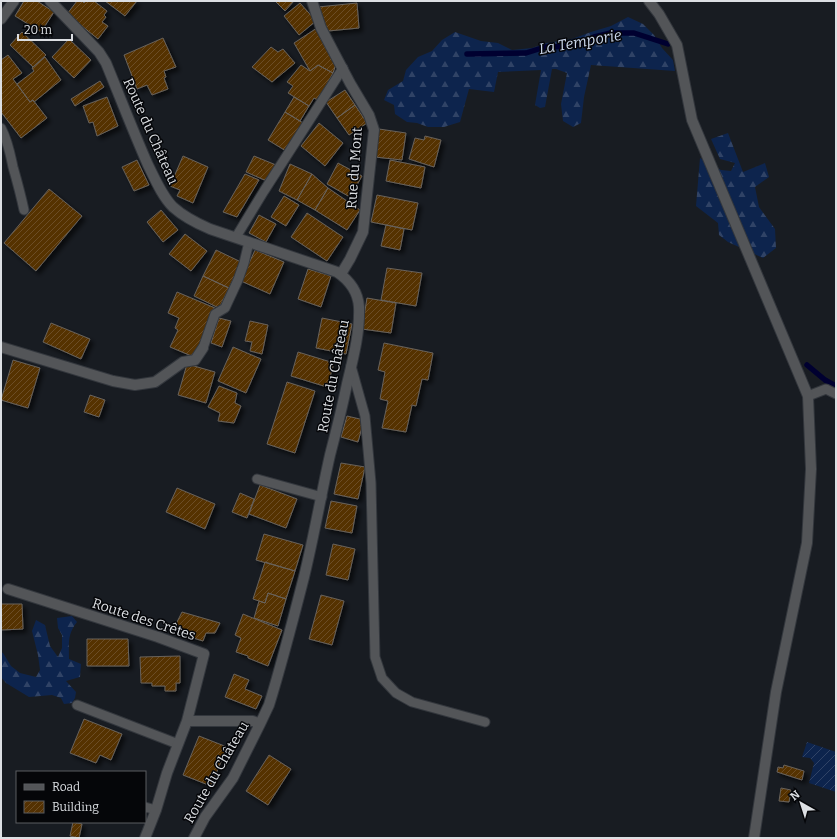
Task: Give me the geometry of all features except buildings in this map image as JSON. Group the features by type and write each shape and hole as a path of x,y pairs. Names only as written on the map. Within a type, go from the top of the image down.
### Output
{"street":[{"path":"1,19 14,1"},
{"name":"Route du Château","path":"50,1 99,52 106,63 158,185 173,207 191,221 210,229 341,274 350,284 359,305 359,323 352,366 327,468 304,577 269,705 233,778 205,817 194,838"},
{"name":"Rue du Mont","path":"312,1 321,28 369,115 374,130 363,232 341,274"},
{"path":"649,1 659,14 677,45 692,120 808,396 811,469 807,543 776,692 754,838"},
{"path":"1,347 113,381 135,385 155,382 183,362 195,360 203,348"},
{"name":"Route des Crêtes","path":"8,589 158,637 204,654 187,721 167,773 156,810 145,838"},
{"path":"187,721 253,721 260,724"}],"lane":[{"path":"236,237 343,68"},
{"path":"1,128 10,149 24,210"},
{"path":"203,348 215,314 225,308 238,280 249,242"},
{"path":"352,366 365,416 371,475 375,657 382,678 396,693 412,702 486,722"},
{"path":"808,396 826,390 836,394"},
{"path":"256,479 322,497"},
{"path":"77,705 178,744"},
{"path":"146,807 156,810"}],"green space":[{"path":"628,17 643,24 654,35 662,48 673,60 675,71 591,65 584,97 581,123 573,127 563,121 561,104 567,73 556,69 552,69 545,107 540,108 535,105 541,70 498,72 494,92 469,89 460,122 444,127 428,127 417,123 407,122 395,114 394,105 384,100 388,90 403,81 406,70 418,57 432,51 442,40 455,32 481,41 498,43 512,50 532,48 547,43 572,39 611,26"},
{"path":"728,133 743,172 765,163 769,177 755,187 759,207 775,229 776,248 763,258 728,242 719,235 718,223 696,206 700,158 721,170 731,171 735,163 720,159 711,139"},
{"path":"72,616 77,622 70,635 69,659 81,664 80,677 66,681 76,692 72,703 64,704 61,698 52,695 29,697 6,683 1,677 1,652 11,666 20,673 36,677 40,670 32,631 36,620 45,625 50,646 58,657 62,648 62,635 58,628 57,618"},
{"path":"807,742 836,752 836,792 809,783 814,763 810,758 802,757"}],"waterway":[{"name":"La Temporie","path":"467,54 526,53 545,47 575,46 594,37 611,33 634,33 668,44"},
{"name":"La Temporie","path":"807,365 825,380 836,386"}]}
